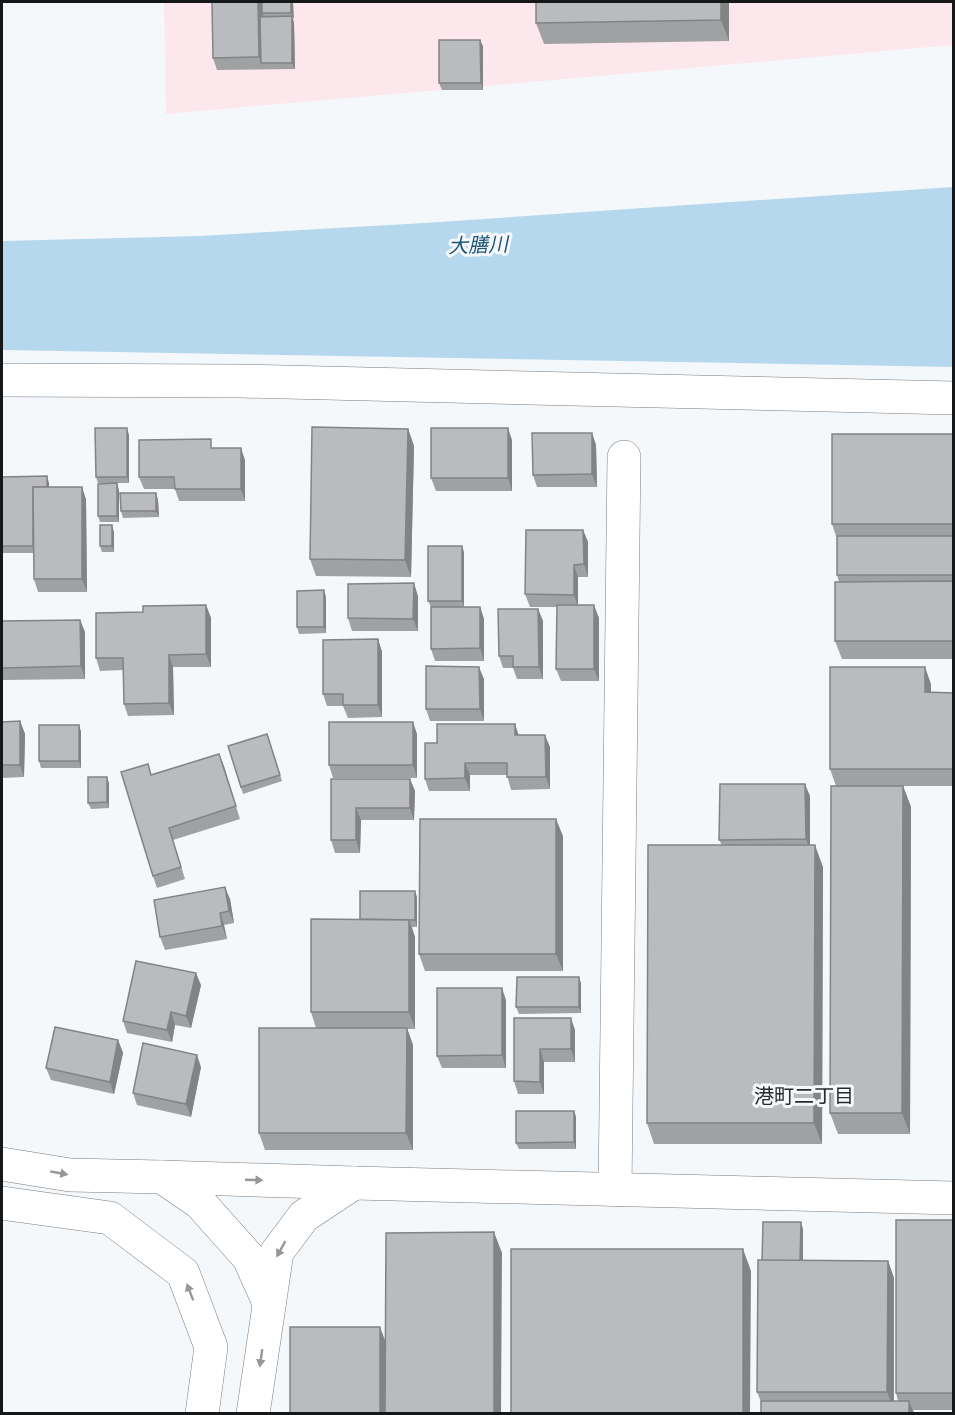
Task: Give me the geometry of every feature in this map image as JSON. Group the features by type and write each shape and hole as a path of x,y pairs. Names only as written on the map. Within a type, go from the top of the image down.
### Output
{"main road":[{"path":"2,380 239,381 954,398"},
{"path":"615,1190 624,457"},
{"path":"2,1164 70,1175 954,1198"},
{"path":"162,1177 200,1203 249,1258 269,1303"},
{"path":"253,1413 277,1251 304,1216 354,1183"},
{"path":"2,1203 110,1218 183,1273 211,1347 202,1413"}],"shaded area":[{"path":"164,2 953,2 953,45 166,114"}],"water":[{"name":"大膳川","path":"953,187 953,367 2,350 2,241 200,236"}],"building":[{"path":"212,2 258,2 259,57 213,58"},
{"path":"262,2 291,2 291,13 262,13"},
{"path":"536,2 721,2 721,20 536,23"},
{"path":"292,16 292,63 261,63 260,17"},
{"path":"439,40 480,40 481,83 439,83"},
{"path":"312,427 408,429 405,560 310,559"},
{"path":"95,428 127,428 127,477 96,477"},
{"path":"431,428 508,428 508,478 431,478"},
{"path":"532,433 592,433 592,474 533,475"},
{"path":"832,434 954,434 954,524 832,524"},
{"path":"211,439 211,448 241,448 241,489 175,489 174,477 139,477 139,440"},
{"path":"47,476 47,487 33,487 33,546 2,546 2,477"},
{"path":"117,483 117,516 98,516 98,484"},
{"path":"33,487 82,487 82,579 34,579"},
{"path":"120,493 156,493 156,511 121,511"},
{"path":"100,525 112,525 112,546 100,546"},
{"path":"526,530 583,530 584,564 574,565 574,595 525,594"},
{"path":"837,536 954,536 954,575 837,575"},
{"path":"428,546 462,546 462,601 428,601"},
{"path":"954,581 954,641 835,641 835,582"},
{"path":"414,583 413,619 348,618 348,584"},
{"path":"324,590 324,627 297,627 297,591"},
{"path":"206,605 206,654 169,655 169,703 124,704 123,658 96,658 96,613 143,612 143,606"},
{"path":"557,605 594,605 594,669 556,669"},
{"path":"431,607 480,607 480,648 431,649"},
{"path":"498,609 538,609 539,667 513,667 513,656 499,656"},
{"path":"80,620 81,666 2,668 2,621"},
{"path":"378,639 378,705 343,705 343,694 323,694 323,640"},
{"path":"426,666 479,667 480,709 426,709"},
{"path":"830,667 925,667 925,692 954,693 954,769 830,769"},
{"path":"20,721 20,765 2,765 2,722"},
{"path":"329,722 413,722 413,765 329,765"},
{"path":"437,724 515,724 515,735 545,735 546,777 507,777 507,763 465,763 465,778 425,779 425,743 437,743"},
{"path":"39,725 79,725 79,761 39,761"},
{"path":"267,734 280,775 241,787 228,746"},
{"path":"219,754 236,806 169,828 181,867 153,876 121,772 148,764 151,775"},
{"path":"88,777 107,777 107,802 88,803"},
{"path":"331,779 410,779 410,808 356,808 356,840 331,840"},
{"path":"720,784 805,784 806,839 719,840"},
{"path":"831,786 903,786 902,1113 830,1113"},
{"path":"420,819 556,819 556,954 419,954"},
{"path":"648,845 815,845 814,1123 647,1123"},
{"path":"225,887 229,911 220,913 222,926 160,937 154,900"},
{"path":"360,891 415,891 415,920 360,919"},
{"path":"311,919 409,920 409,1012 311,1012"},
{"path":"136,961 196,973 186,1016 171,1012 167,1030 123,1021"},
{"path":"517,977 579,977 579,1007 516,1007"},
{"path":"437,988 502,988 502,1055 437,1056"},
{"path":"514,1018 571,1018 571,1049 540,1049 540,1082 514,1081"},
{"path":"55,1027 118,1040 110,1082 46,1068"},
{"path":"259,1028 407,1028 406,1133 259,1133"},
{"path":"143,1043 197,1055 186,1104 133,1093"},
{"path":"516,1111 574,1111 574,1142 516,1143"},
{"path":"896,1220 954,1220 954,1393 896,1393"},
{"path":"763,1222 801,1222 800,1261 762,1261"},
{"path":"494,1232 494,1413 385,1413 386,1233"},
{"path":"511,1249 743,1249 743,1413 511,1413"},
{"path":"758,1260 888,1261 887,1392 757,1392"},
{"path":"290,1327 380,1327 380,1413 290,1413"},
{"path":"761,1401 909,1401 909,1413 761,1413"}],"district":[{"name":"港町二丁目","path":"804,1096"}]}
